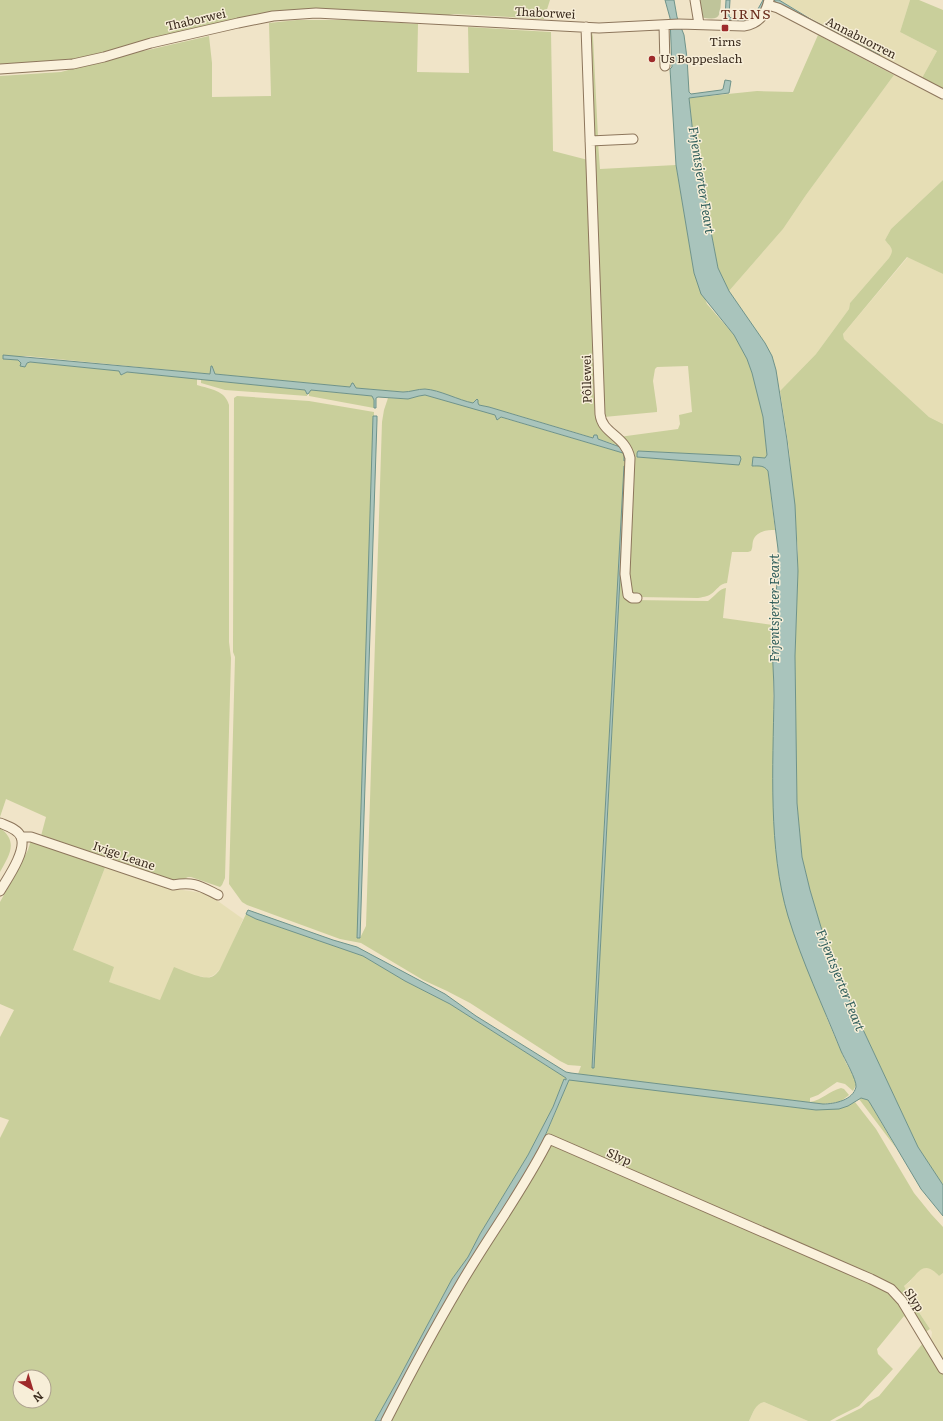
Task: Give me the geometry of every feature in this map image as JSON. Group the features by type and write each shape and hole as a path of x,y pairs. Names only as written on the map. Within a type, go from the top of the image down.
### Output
{"street":[{"path":"695,0 699,24"},
{"name":"Thaborwei","path":"0,69 46,67 82,63 156,41 287,14 324,14 586,27 679,24 750,25 758,22 764,13 768,2"},
{"name":"Annabuorren","path":"768,2 943,94"},
{"path":"665,66 667,25"},
{"name":"Pôllewei","path":"586,27 600,414 602,424 624,444 628,450 630,458 625,574 628,595 632,598 637,598"},
{"path":"590,141 633,139"},
{"name":"Ivige Leane","path":"0,823 14,830 21,837 30,837 173,885 185,883 195,884 218,895"},
{"path":"0,891 20,853 22,845 21,837"},
{"name":"Slyp","path":"386,1421 410,1373 459,1287 517,1195 549,1139 891,1289 902,1301 943,1369"}],"shaded area":[{"path":"779,0 910,0 900,32 937,51 922,78 893,65"},
{"path":"894,75 943,100 943,180 891,229 885,240 893,250 893,253 850,303 849,309 816,354 780,391 772,356 765,343 729,291 783,229 806,195"},
{"path":"908,257 943,274 943,424 929,417 844,339 843,334"},
{"path":"106,865 155,884 203,893 215,899 243,919 220,969 214,975 207,978 200,976 160,1000 108,982 73,950"},
{"path":"926,1267 933,1269 939,1276 943,1273 943,1362 931,1341 932,1332 904,1286 910,1282 913,1276"},
{"path":"762,1402 808,1421 749,1421 756,1406"}],"green space":[{"path":"0,0 550,0 544,19 454,14 439,17 309,11 83,60 0,67"},
{"path":"696,0 721,0 718,17 712,19 700,17"},
{"path":"910,0 919,0 943,10 943,89 922,78 937,51 900,32"},
{"path":"297,20 356,20 418,24 417,72 469,73 468,27 551,32 553,151 588,160 595,416 620,446 598,439 597,437 594,438 479,405 475,402 467,402 443,393 425,389 403,392 356,388 352,383 350,387 215,374 213,373 213,367 211,366 210,374 26,356 4,359 18,360 25,367 27,363 30,362 120,371 122,375 127,372 197,378 197,385 221,393 227,400 229,405 229,642 231,658 225,878 220,887 191,877 180,881 172,881 116,860 41,836 46,817 6,799 0,817 0,76 61,72 130,53 209,36 212,63 212,97 271,96 269,23"},
{"path":"590,32 592,33 593,37 598,137 593,138"},
{"path":"818,35 894,75 806,195 783,229 729,291 718,268 694,143 689,98 757,91 793,92"},
{"path":"593,142 598,142 600,169 676,165 694,273 707,304 734,335 747,359 752,373 763,417 767,455 753,466 763,467 768,471 775,530 759,533 754,538 751,551 732,552 727,583 720,586 709,595 698,598 638,597 634,595 629,587 632,456 619,437 678,429 680,424 679,415 692,412 688,366 657,367 655,369 653,381 657,412 604,417","holes":["639,451 739,456 739,464 637,457"]},
{"path":"943,180 943,274 907,257 843,334 844,339 929,417 943,424 943,1185 918,1147 845,991 826,944 802,857 797,803 796,745 795,656 798,551 789,449 780,391 816,354 849,309 850,303 889,258 892,250 885,240 891,229"},
{"path":"201,379 305,390 307,391 307,396 225,390 201,383"},
{"path":"309,391 372,396 374,400 374,408 309,396"},
{"path":"425,395 496,415 497,420 500,417 623,453 627,460 624,573 633,600 708,601 719,591 726,588 723,618 773,625 774,808 778,871 788,914 828,1021 846,1063 856,1081 853,1091 845,1084 837,1082 818,1095 810,1098 810,1102 841,1088 844,1089 849,1095 840,1102 823,1104 578,1074 581,1066 568,1065 560,1061 470,1003 423,980 361,943 340,939 247,905 242,902 229,884 235,657 233,652 234,398 237,396 309,401 374,412 358,938 360,938 366,926 382,422 388,398 408,399","holes":["624,466 626,467 594,1068 592,1068"]},
{"path":"0,828 6,833 11,844 9,854 0,872"},
{"path":"31,840 106,865 73,950 114,967 109,982 160,1000 174,967 198,976 207,978 212,976 220,969 246,914 256,919 363,956 405,981 450,1004 566,1078 566,1080 564,1079 553,1107 528,1155 480,1234 468,1257 452,1279 375,1421 0,1421 0,1138 9,1120 0,1117 0,1037 14,1010 0,1004 0,902 28,850"},
{"path":"572,1079 816,1110 848,1106 855,1102 876,1129 914,1193 943,1227 943,1273 939,1276 928,1268 924,1268 904,1286 930,1329 924,1333 898,1294 553,1138 545,1137 569,1080"},
{"path":"861,1098 868,1100 896,1148 859,1099"},
{"path":"553,1143 890,1291 914,1327 904,1316 877,1349 878,1354 893,1369 859,1406 830,1421 808,1421 764,1402 756,1407 749,1421 389,1421 464,1286"},
{"path":"924,1342 943,1372 943,1421 835,1421 861,1408 879,1396"}],"water":[{"path":"665,0 674,0 677,17 684,35 689,92 691,94 721,90 723,89 725,80 731,81 729,93 689,98 694,143 718,268 729,291 765,343 772,356 776,370 787,440 795,505 798,571 795,656 797,803 802,857 826,944 845,991 918,1147 943,1185 943,1216 921,1189 868,1100 861,1098 848,1106 839,1109 816,1110 569,1080 539,1150 454,1289 383,1421 375,1421 452,1279 468,1257 480,1234 528,1155 553,1107 564,1079 566,1080 566,1078 450,1004 405,981 363,956 256,919 246,914 248,910 357,947 445,994 476,1016 566,1072 823,1104 838,1102 847,1098 856,1087 852,1074 813,984 788,916 777,863 773,807 774,696 772,636 778,570 778,549 768,471 763,467 752,466 753,457 765,458 767,455 763,417 747,359 734,335 701,294 694,273 676,165 670,69 672,67 670,18"},
{"path":"726,0 730,0 729,16 731,18 746,19 754,16 764,0 759,13 755,17 750,20 738,22 725,19"},
{"path":"774,0 779,0 812,20 880,55 879,57 777,4"},
{"path":"3,355 210,374 212,366 215,374 350,387 353,383 356,388 403,392 422,389 431,390 473,403 477,399 479,405 593,438 594,435 597,435 598,439 623,448 627,460 624,461 623,453 501,417 497,420 495,415 425,395 408,399 378,397 376,398 376,408 374,408 374,400 372,396 311,390 307,394 305,390 127,372 121,375 119,371 30,362 27,363 25,367 20,366 21,363 18,360 3,359"},
{"path":"373,416 377,416 377,420 360,938 357,938"},
{"path":"638,451 740,456 741,459 739,465 637,457"},
{"path":"624,466 626,466 594,1068 592,1068 601,886"}],"place":[{"name":"Tirns","path":"725,28"},
{"name":"Us Boppeslach","path":"652,59"}],"district":[{"name":"TIRNS","path":"746,14"}],"water label":[{"name":"Frjentsjerter Feart","path":"702,180"},
{"name":"Frjentsjerter Feart","path":"774,608"},
{"name":"Frjentsjerter Feart","path":"841,980"}]}
